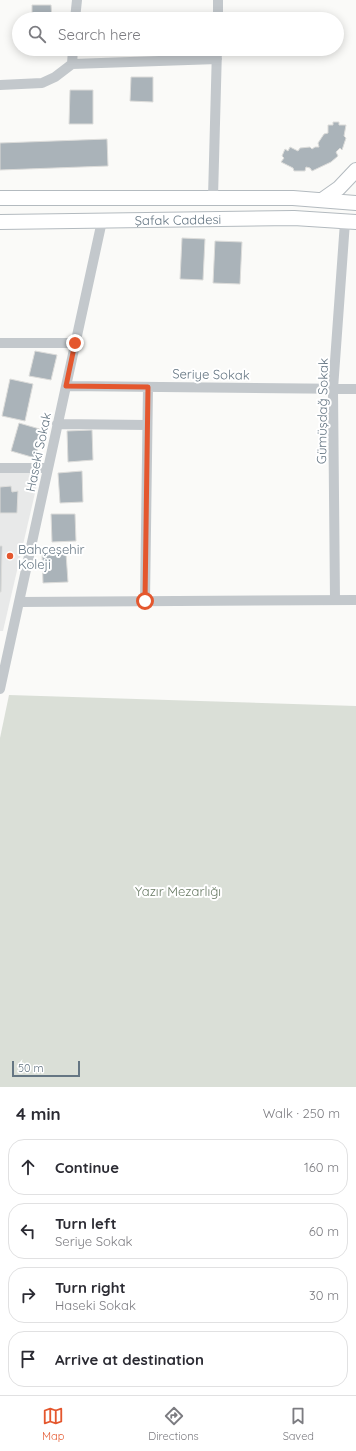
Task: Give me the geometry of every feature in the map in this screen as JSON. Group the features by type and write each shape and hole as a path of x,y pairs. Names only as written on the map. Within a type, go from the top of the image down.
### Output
{"main road":[{"path":"322,200 339,188 356,170"},
{"name":"Şafak Caddesi","path":"2,197 293,198 356,203"},
{"name":"Şafak Caddesi","path":"1,222 294,218 350,222"}],"street":[{"path":"76,12 77,0"},
{"path":"218,0 218,12"},
{"path":"72,64 73,56"},
{"path":"0,85 42,83 55,77 72,64 188,56"},
{"path":"213,197 217,56"},
{"name":"Haseki Sokak","path":"0,689 102,221"},
{"name":"Gümüşdağ Sokak","path":"335,600 333,389 350,222"},
{"path":"0,343 75,343"},
{"name":"Seriye Sokak","path":"66,386 356,389"},
{"path":"145,601 148,387"},
{"path":"57,424 147,425"},
{"path":"0,468 48,468"},
{"path":"19,602 356,600"}],"shaded area":[{"name":"Bahçeşehir Koleji","path":"0,473 32,473 38,480 3,631 0,631"}],"green space":[{"name":"Yazır Mezarlığı","path":"9,695 356,706 356,1087 0,1087 0,738"}],"building":[{"path":"32,5 51,5 52,12 32,12"},
{"path":"131,77 153,77 153,102 130,101"},
{"path":"70,90 93,90 93,124 69,124"},
{"path":"333,122 339,122 339,125 346,125 344,136 346,138 342,150 340,148 336,152 338,156 331,162 312,171 310,168 306,167 305,171 294,171 293,168 281,162 284,158 282,156 285,149 288,151 290,147 298,151 300,148 310,147 312,149 319,147 318,143 324,134 328,133 328,125 333,125"},
{"path":"107,139 108,166 0,170 0,143"},
{"path":"182,238 205,239 203,280 180,279"},
{"path":"215,241 242,242 240,284 213,283"},
{"path":"35,351 57,355 51,380 29,376"},
{"path":"10,379 33,384 25,421 2,416"},
{"path":"19,423 43,430 35,458 11,451"},
{"path":"92,430 93,460 68,462 67,431"},
{"path":"82,471 83,502 60,503 58,473"},
{"path":"11,486 12,492 18,491 17,513 0,513 0,487"},
{"path":"51,514 75,514 76,541 52,542"},
{"path":"0,546 2,546 1,592 0,592"},
{"path":"66,553 68,582 43,583 42,554"}],"place":[{"name":"Bahçeşehir Koleji","path":"10,556"}],"route":[{"path":"75,343 66,386 148,387 145,601"}]}
